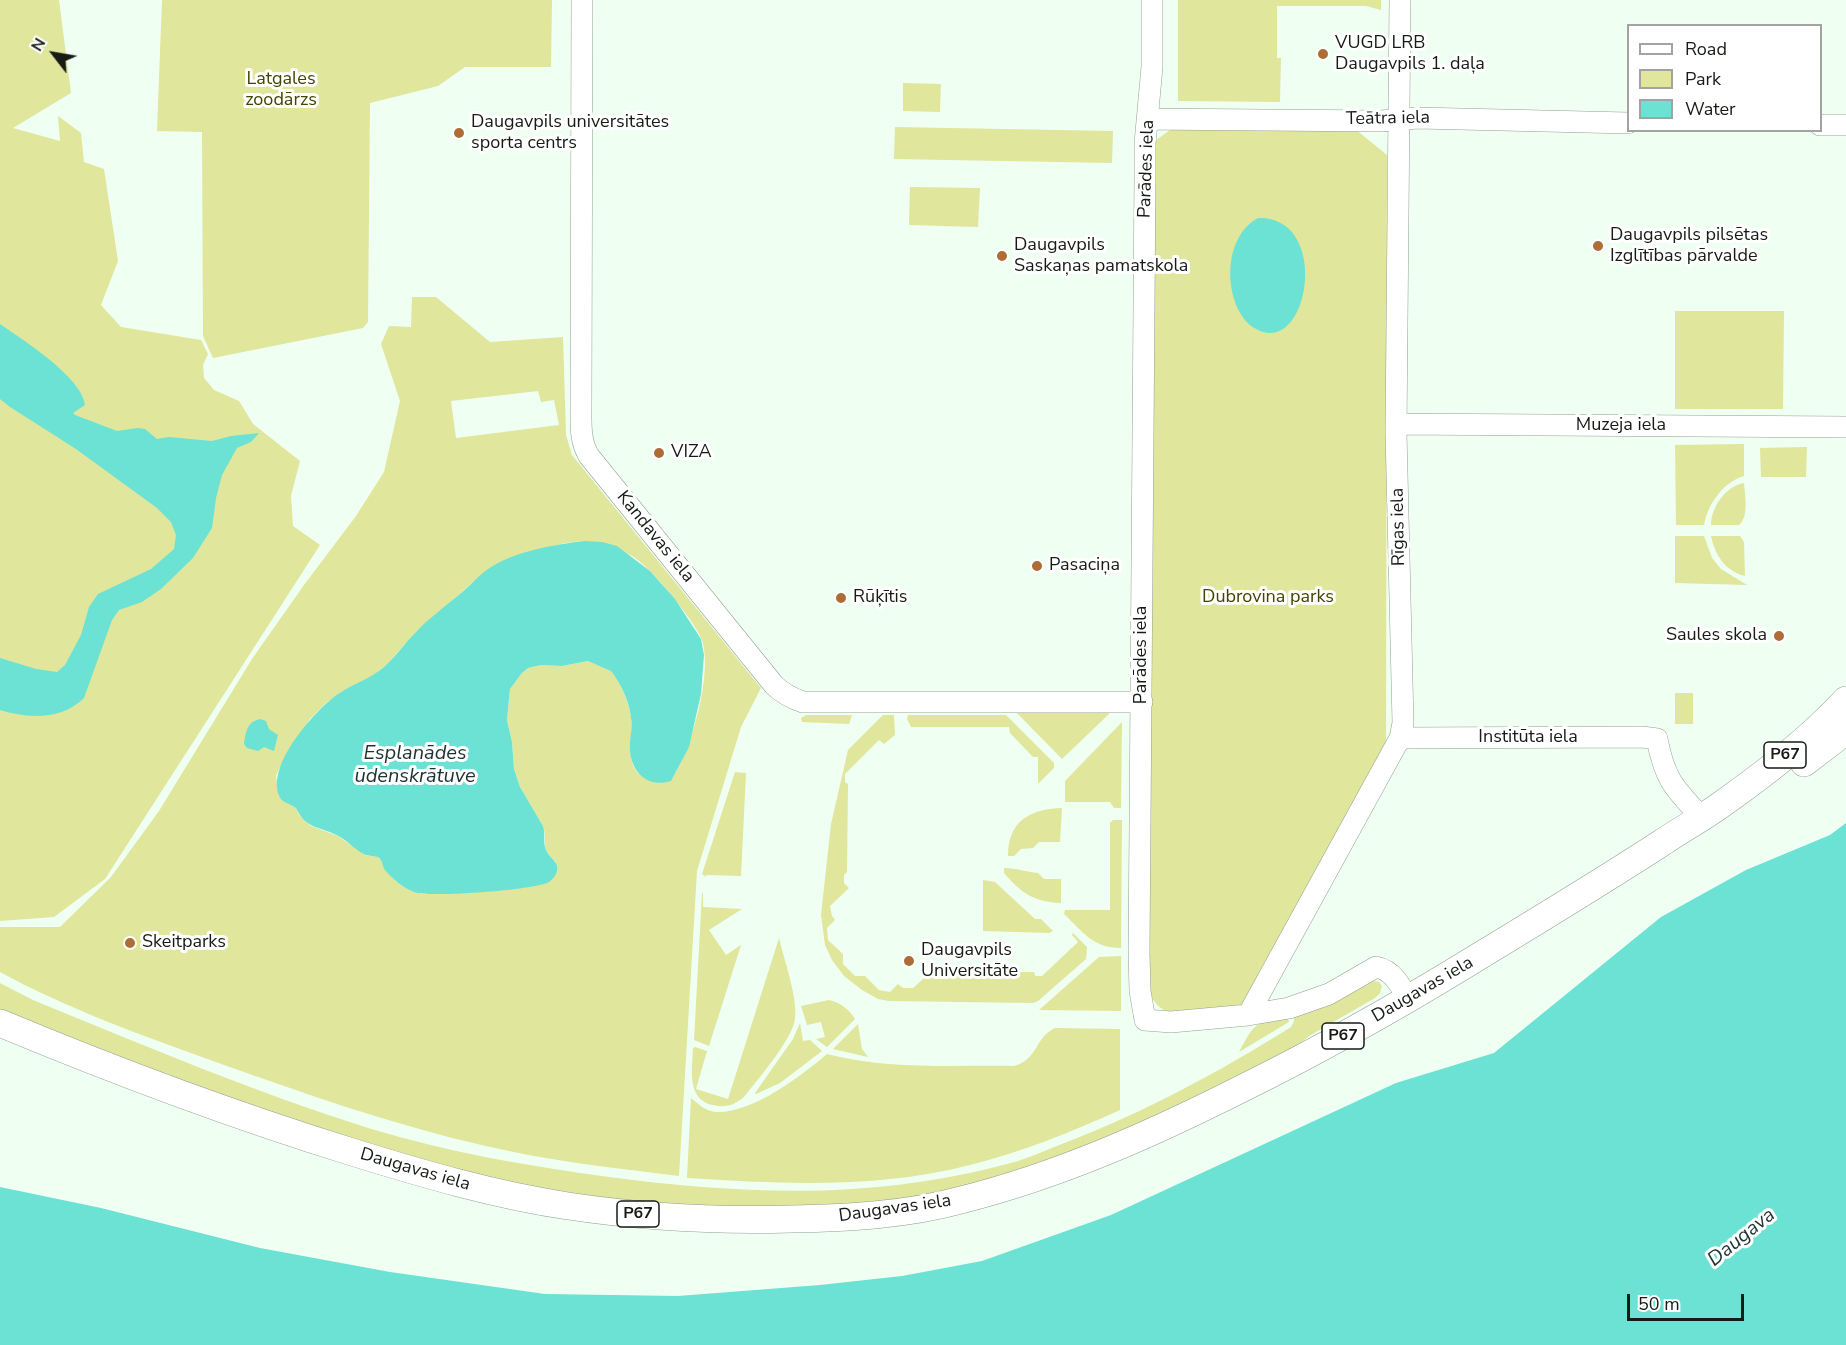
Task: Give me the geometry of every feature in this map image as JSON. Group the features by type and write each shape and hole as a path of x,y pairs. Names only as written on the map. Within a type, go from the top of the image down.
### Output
{"main road":[{"name":"Daugavas iela","path":"0,1023 222,1109 356,1153 461,1183 568,1206 649,1215 762,1220 890,1214 957,1202 1040,1178 1184,1119 1278,1071 1408,1000 1602,882 1711,811 1820,727 1846,700"},
{"name":"Daugavas iela","path":"1711,811 1742,806 1790,774 1846,731"}],"street":[{"name":"Kandavas iela","path":"582,0 581,434 589,456 782,693 803,702 1142,702"},
{"name":"Parādes iela","path":"1152,0 1152,67 1145,176 1139,952 1140,991 1145,1020 1171,1022 1248,1015 1305,1004 1329,994 1376,967 1392,975 1408,1000"},
{"name":"Rīgas iela","path":"1248,1015 1400,738 1403,723 1396,424 1400,0"},
{"name":"Teātra iela","path":"1148,119 1399,121 1418,118 1627,123"},
{"path":"1822,125 1846,125"},
{"name":"Muzeja iela","path":"1396,424 1846,427"},
{"name":"Institūta iela","path":"1400,738 1642,737 1657,739 1662,764 1673,787 1711,811"}],"green space":[{"path":"0,0 59,0 71,93 13,128 60,141 58,116 81,133 84,162 104,169 118,261 101,305 121,327 201,340 208,354 203,365 204,378 214,390 239,401 253,424 300,461 291,496 293,526 320,545 105,879 54,917 0,921"},
{"name":"Latgales zoodārzs","path":"162,0 552,0 551,67 465,67 438,86 370,103 368,322 363,328 213,358 203,336 202,132 157,131"},
{"path":"1178,0 1381,0 1381,10 1366,6 1277,6 1277,58 1281,58 1280,102 1178,101"},
{"path":"903,83 941,84 940,112 903,111"},
{"path":"895,127 1113,131 1112,163 894,159"},
{"name":"Dubrovina parks","path":"1355,129 1387,155 1386,747 1241,1007 1173,1014 1156,1004 1147,986 1155,141 1170,130"},
{"path":"910,187 980,188 978,227 909,225"},
{"path":"412,297 436,297 490,342 563,337 566,435 572,455 761,688 741,727 697,871 679,1176 534,1156 451,1138 348,1108 213,1061 78,1010 0,972 0,927 60,927 111,877 159,811 252,659 356,516 384,472 400,401 381,344 389,326 411,327","holes":["538,391 541,402 554,400 559,425 456,438 451,401","584,541 621,551 640,562 682,608 702,640 705,672 698,712 686,751 671,780 655,781 640,775 635,769 631,752 630,711 621,686 611,670 588,661 562,666 541,665 528,668 510,689 507,720 512,742 514,769 520,787 543,826 547,852 556,862 535,886 424,894 414,892 391,876 376,856 367,856 338,836 311,826 299,815 296,808 278,791 276,776 290,748 310,719 325,704 341,692 372,677 417,631 488,569 511,558 565,543"]},
{"path":"1675,311 1784,311 1783,409 1675,409"},
{"path":"1744,444 1744,476 1729,483 1718,495 1709,509 1704,525 1676,525 1675,445"},
{"path":"1807,447 1806,477 1761,477 1760,448"},
{"path":"1744,483 1746,506 1744,517 1739,525 1711,525 1714,511 1721,498 1731,488"},
{"path":"1675,536 1704,536 1712,558 1721,569 1747,585 1675,583"},
{"path":"1711,536 1740,536 1744,542 1745,576 1738,574 1722,561 1715,550"},
{"path":"1675,693 1693,693 1693,724 1675,724"},
{"path":"1109,710 1109,714 1062,759 1015,711"},
{"path":"806,715 852,715 849,724 802,722 801,718"},
{"path":"883,715 894,715 895,735 884,744 879,740 845,774 845,782 848,784 847,872 844,875 844,883 849,888 830,906 835,920 827,928 828,940 843,954 843,964 855,976 865,976 879,990 890,992 898,984 903,988 913,988 931,972 935,975 945,975 946,972 1034,972 1035,976 1042,976 1078,942 1072,935 1073,933 1087,947 1086,959 1038,1001 1033,1003 878,999 844,976 832,960 825,945 821,915 831,824 848,750"},
{"path":"908,715 1006,715 1054,763 1054,768 1038,784 1038,757 1033,757 1010,733 1009,727 911,727 907,719"},
{"path":"1122,722 1121,808 1114,808 1110,802 1065,802 1065,781"},
{"path":"735,772 746,773 741,876 706,875 706,877 702,874"},
{"path":"1062,808 1060,842 1039,842 1033,848 1021,849 1014,856 1008,856 1012,834 1023,819 1040,811"},
{"path":"1113,820 1122,820 1121,948 1103,945 1089,938 1064,914 1065,910 1110,910 1110,823"},
{"path":"1004,868 1038,873 1044,879 1061,879 1061,903 1043,901 1022,891 1004,873"},
{"path":"983,880 995,882 1035,919 1041,919 1053,931 1049,933 983,931"},
{"path":"702,893 703,907 742,909 709,930 726,955 741,945 709,1046 694,1040"},
{"path":"779,938 794,1001 793,1028 774,1059 744,1097 729,1105 708,1104 700,1099 693,1085 693,1048 707,1051 696,1089 728,1099"},
{"path":"1121,956 1121,1011 1039,1010 1099,957"},
{"path":"1374,981 1379,982 1382,986 1375,998 1309,1036 1279,1061 1134,1133 922,1200 798,1211 589,1199 434,1167 238,1105 0,1012 0,983 33,1000 283,1099 398,1137 457,1151 548,1168 661,1183 711,1188 811,1191 910,1183 960,1175 1032,1156 1125,1118 1182,1090 1291,1027 1294,1016 1318,1009"},
{"path":"829,1000 844,1007 855,1019 827,1047 816,1039 825,1037 821,1022 807,1025 801,1006"},
{"path":"1288,1018 1289,1022 1239,1052 1249,1034 1257,1026 1268,1021"},
{"path":"800,1023 803,1041 810,1040 822,1051 780,1083 756,1094 793,1039"},
{"path":"858,1024 862,1049 868,1057 833,1049"},
{"path":"1055,1028 1120,1029 1120,1110 1027,1148 935,1173 829,1183 687,1178 691,1098 705,1109 715,1112 744,1107 790,1083 827,1054 896,1065 1014,1066 1028,1059 1043,1037"}],"water":[{"path":"1258,218 1281,223 1295,237 1303,257 1305,280 1301,302 1292,320 1279,331 1263,332 1248,324 1236,304 1232,291 1230,277 1234,249 1239,236"},
{"path":"0,324 50,360 74,383 85,405 73,413 75,415 117,431 145,429 157,439 169,437 212,441 259,433 251,442 237,448 222,475 212,528 193,558 161,589 142,602 119,610 112,620 84,698 66,710 44,716 22,715 0,710 0,658 36,669 57,672 65,665 81,635 89,607 98,594 151,569 174,549 176,535 171,522 157,508 76,449 0,399"},
{"name":"Esplanādes ūdenskrātuve","path":"584,541 617,546 650,571 675,599 701,639 704,655 701,694 689,747 671,781 663,783 649,781 638,772 631,759 631,722 629,706 624,693 611,671 588,661 562,666 541,665 528,668 510,689 507,720 512,742 514,769 520,787 543,826 546,849 557,865 556,874 549,882 524,888 482,892 423,894 414,892 391,877 379,858 368,856 333,833 309,824 296,808 281,799 277,787 279,772 285,757 305,726 328,702 344,690 380,670 421,627 488,569 522,553"},
{"path":"260,719 266,721 269,729 278,735 274,751 264,747 258,751 247,748 244,744 250,725"},
{"name":"Daugava","path":"1846,823 1846,1345 0,1345 0,1187 101,1208 260,1248 390,1272 545,1294 678,1296 902,1276 982,1261 1111,1215 1396,1083 1494,1053 1661,917 1746,870 1830,835"}],"place":[{"name":"VUGD LRB Daugavpils 1. daļa","path":"1323,54"},
{"name":"Daugavpils universitātes sporta centrs","path":"459,133"},
{"name":"Daugavpils pilsētas Izglītības pārvalde","path":"1598,246"},
{"name":"Daugavpils Saskaņas pamatskola","path":"1002,256"},
{"name":"VIZA","path":"659,453"},
{"name":"Pasaciņa","path":"1037,566"},
{"name":"Rūķītis","path":"841,598"},
{"name":"Saules skola","path":"1779,636"},
{"name":"Skeitparks","path":"130,943"},
{"name":"Daugavpils Universitāte","path":"909,961"}]}
